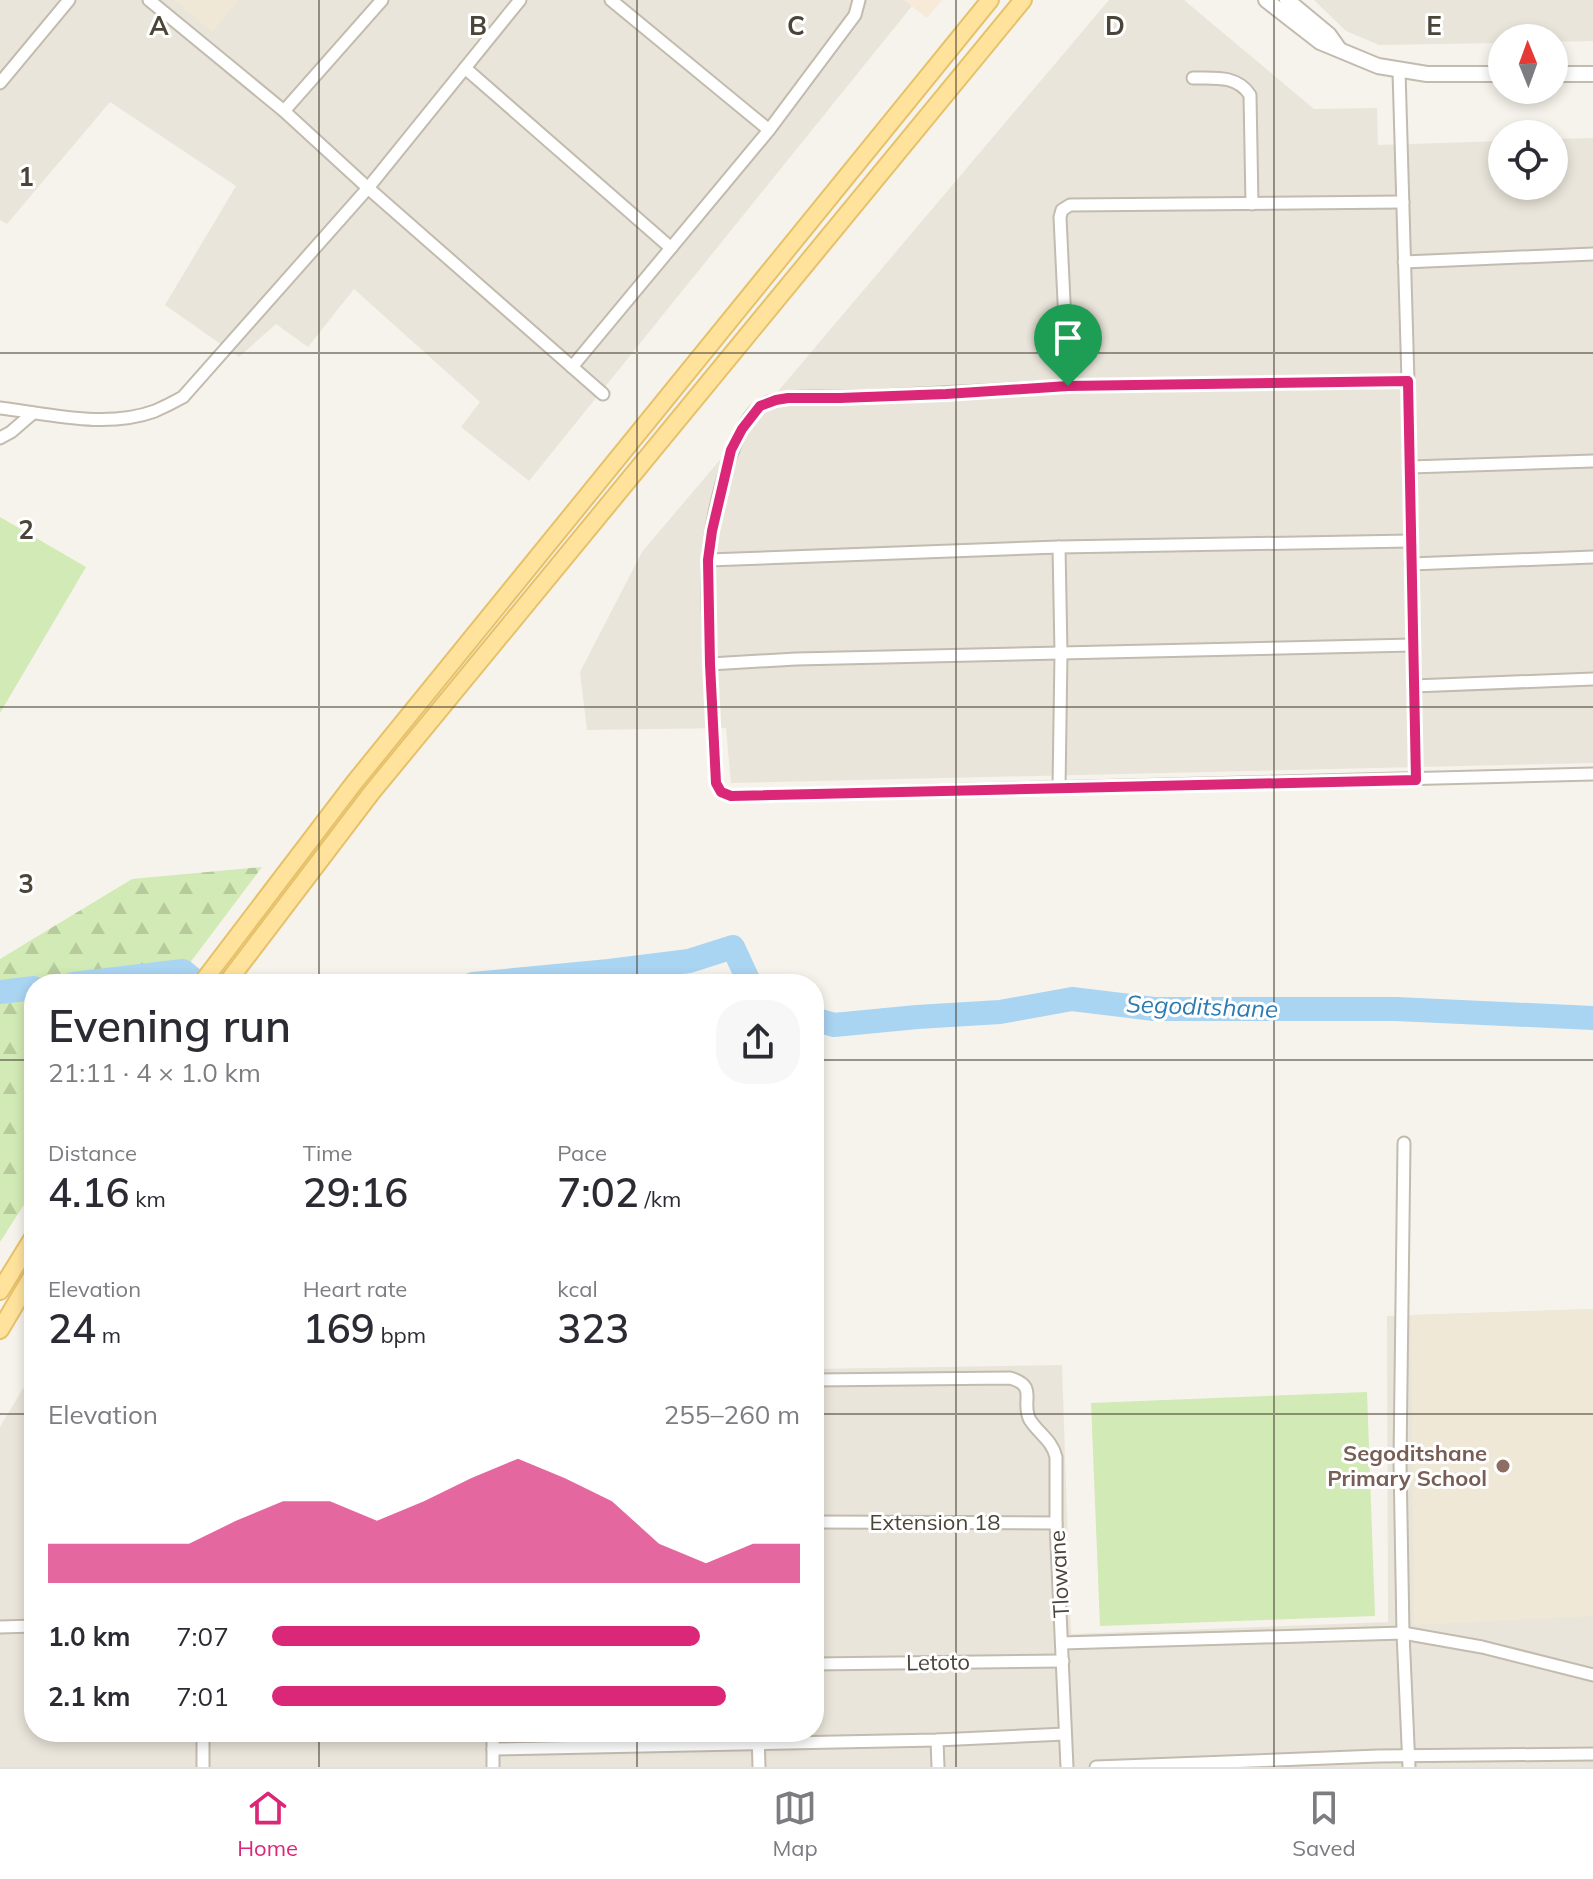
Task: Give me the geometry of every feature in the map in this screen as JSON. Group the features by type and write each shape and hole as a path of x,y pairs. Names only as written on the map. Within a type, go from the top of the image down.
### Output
{"main road":[{"path":"209,974 364,771 990,0"},
{"path":"234,974 372,792 1023,0"},
{"path":"0,1291 24,1252"},
{"path":"0,1330 24,1293"}],"street":[{"path":"0,83 69,0"},
{"path":"149,0 284,111 603,394"},
{"path":"284,111 382,0"},
{"path":"0,408 121,419 154,411 183,397 368,188 520,0"},
{"path":"611,0 769,130"},
{"path":"572,367 769,130 855,15 859,0"},
{"path":"1266,0 1320,42 1378,66 1427,74 1488,74"},
{"path":"1287,0 1329,35 1339,49"},
{"path":"465,68 671,248"},
{"path":"1399,71 1416,780"},
{"path":"1568,74 1593,74"},
{"path":"1193,78 1228,79 1244,86 1250,95 1252,204"},
{"path":"1068,386 1060,217 1062,210 1070,205 1403,202"},
{"path":"1404,262 1593,254"},
{"path":"1408,381 1068,386 788,398 760,406 731,450 708,560 716,783 721,792 731,796 1593,774"},
{"path":"0,438 33,413"},
{"path":"1410,467 1593,461"},
{"path":"708,560 1059,547 1410,541"},
{"path":"1059,547 1059,788"},
{"path":"1411,564 1593,557"},
{"path":"710,664 796,659 1413,645"},
{"path":"1414,686 1593,679"},
{"path":"1404,1143 1400,1445 1409,1761"},
{"name":"Tlowane","path":"824,1380 1010,1378 1022,1383 1027,1390 1030,1419 1054,1448 1056,1457 1067,1767"},
{"name":"Extension 18","path":"824,1522 1056,1523"},
{"path":"0,1627 24,1626"},
{"path":"1062,1643 1403,1633 1482,1647 1593,1675"},
{"name":"Letoto","path":"824,1664 1063,1661"},
{"path":"824,1738 937,1740 1065,1734"},
{"path":"937,1740 938,1767"},
{"path":"203,1742 203,1767"},
{"path":"493,1742 493,1767"},
{"path":"493,1749 648,1742"},
{"path":"758,1742 759,1767"},
{"path":"1096,1767 1593,1754"}],"shaded area":[{"path":"0,0 904,0 912,6 529,481 461,427 480,402 354,289 308,347 276,324 239,357 165,305 236,186 110,102 7,224 0,220"},
{"path":"174,0 239,0 212,32"},
{"path":"904,0 942,0 927,18"},
{"path":"1109,0 1184,0 1314,109 1377,108 1378,145 1488,141 1488,200 1568,200 1568,139 1593,138 1593,763 731,783 726,728 587,730 580,672 642,552"},
{"path":"1314,0 1593,0 1593,41 1568,42 1568,24 1488,24 1488,43 1379,45 1346,31"},
{"path":"1593,1309 1593,1767 0,1767 0,1427 24,1387 24,1742 824,1742 824,1369 1062,1365 1071,1634 1388,1622 1387,1316"},
{"name":"Segoditshane Primary School","path":"1593,1309 1593,1616 1414,1625 1411,1315"}],"green space":[{"path":"0,517 86,567 0,713"},
{"path":"262,867 182,974 24,974 24,1205 0,1242 0,959 132,879"},
{"path":"1367,1392 1375,1616 1100,1626 1091,1403"}],"waterway":[{"name":"Segoditshane","path":"578,974 689,961 733,947 745,974"},
{"name":"Segoditshane","path":"158,974 183,971 187,974"},
{"name":"Segoditshane","path":"0,992 24,989"},
{"name":"Segoditshane","path":"824,1022 834,1025 1000,1012 1072,999 1154,1009 1396,1009 1593,1018"}],"place":[{"name":"Segoditshane Primary School","path":"1503,1466"}],"route":[{"path":"1408,381 1416,780 731,796 721,792 716,783 708,560 731,450 760,406 788,398 946,394 1068,386 1408,381"}]}
